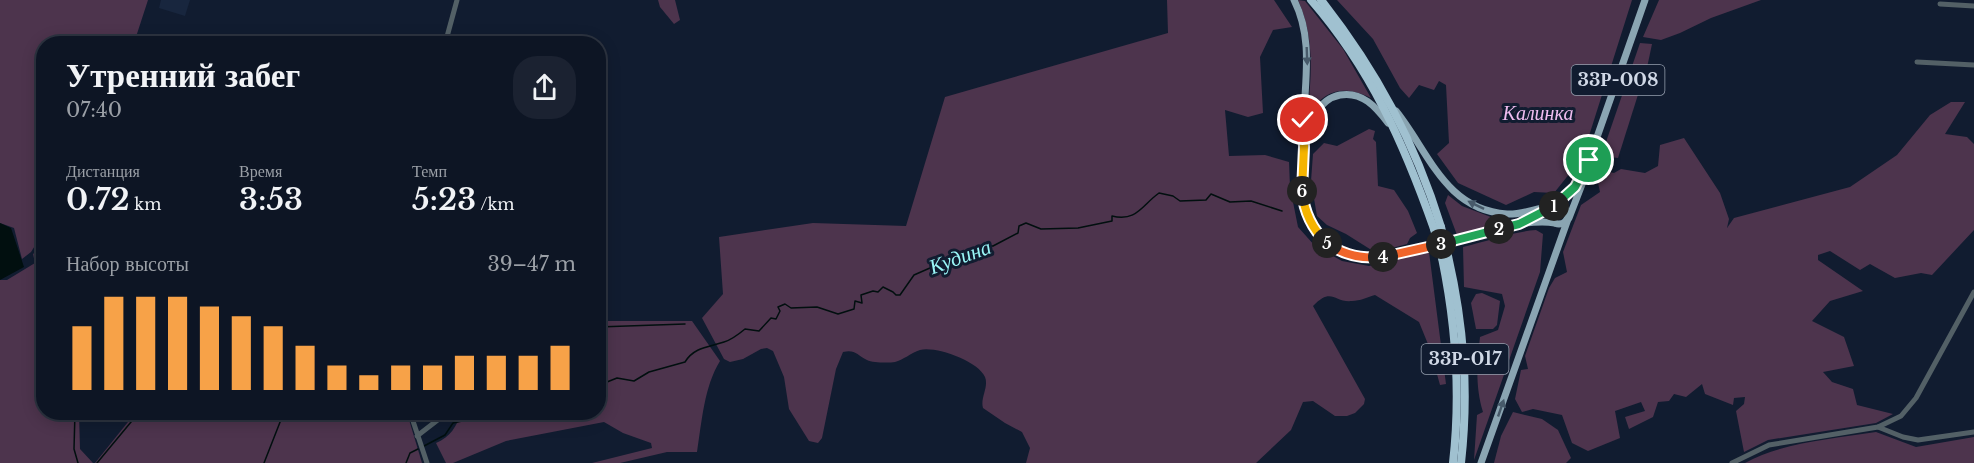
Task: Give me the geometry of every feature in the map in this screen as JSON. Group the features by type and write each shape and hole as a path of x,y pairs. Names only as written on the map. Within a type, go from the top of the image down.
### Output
{"highway":[{"name":"33Р-017","path":"1311,0 1360,66 1377,94 1438,228"},
{"name":"33Р-017","path":"1321,0 1361,54 1394,108 1424,176 1458,303 1465,362 1465,408 1461,463"},
{"name":"33Р-017","path":"1445,257 1456,356 1457,397 1453,463"}],"main road":[{"path":"1294,0 1299,11 1306,45 1307,79 1301,188 1309,220 1329,245 1350,255 1364,258 1395,256 1519,224 1563,223 1569,219"},
{"name":"33Р-008","path":"1589,160 1646,0"},
{"path":"1304,147 1309,126 1317,109 1327,100 1342,95 1353,95 1369,101 1396,132"},
{"path":"1394,108 1442,180 1467,201 1483,209 1507,214 1560,206 1566,209 1569,219"},
{"path":"1519,224 1553,207 1575,187 1589,160"},
{"path":"1481,463 1584,183 1589,160"},
{"path":"1553,207 1550,217 1555,223"}],"street":[{"path":"447,36 457,0"},
{"path":"1940,4 1974,6"},
{"path":"1917,62 1974,65"},
{"path":"1732,463 1768,445 1878,427 1901,416 1916,398 1974,292"},
{"path":"412,420 427,463"},
{"path":"417,436 438,420"},
{"path":"1878,427 1918,440 1974,432"}],"shaded area":[{"path":"161,0 190,0 185,16 159,8"},
{"path":"0,223 11,228 24,267 0,280"}],"green space":[{"path":"0,0 148,0 136,36 36,36 36,244 31,252 22,259 14,228 0,223"},
{"path":"658,0 675,0 680,20 674,24 660,7"},
{"path":"1167,0 1274,0 1292,27 1273,30 1260,57 1263,113 1248,117 1225,110 1229,156 1265,155 1289,162 1290,187 1298,227 1315,246 1342,261 1369,266 1429,252 1446,384 1440,385 1430,349 1419,322 1375,295 1352,301 1329,296 1319,300 1313,306 1365,399 1364,404 1355,413 1335,416 1313,401 1303,402 1291,430 1256,463 1026,463 1030,448 1022,432 983,408 985,377 974,365 956,356 927,349 917,351 895,362 873,362 853,352 843,352 836,369 822,438 818,443 809,441 789,409 784,377 773,351 767,348 761,349 743,359 730,362 724,359 702,318 723,294 719,237 813,223 906,226 945,97 1168,33"},
{"path":"1298,0 1305,1 1343,49 1371,98 1353,92 1337,92 1323,98 1310,112 1308,110 1309,41"},
{"name":"Калинка","path":"1337,0 1632,0 1582,158 1554,193 1534,192 1506,205 1458,183 1437,154 1449,143 1446,85 1439,81 1434,90 1419,85 1409,98 1400,88 1373,39"},
{"path":"1659,0 1761,0 1711,18 1661,40 1643,37"},
{"path":"1640,43 1652,44 1648,63 1618,158 1609,157 1604,154 1607,139"},
{"path":"1951,102 1965,102 1945,134 1967,137 1974,144 1974,230 1932,275 1921,273 1895,278 1870,264 1860,270 1830,251 1818,255 1818,260 1863,291 1830,301 1812,321 1844,337 1854,366 1823,372 1832,382 1853,389 1857,405 1893,414 1876,423 1768,440 1744,452 1736,411 1744,404 1745,397 1734,398 1733,405 1705,394 1702,384 1686,397 1674,394 1669,401 1658,402 1653,417 1629,429 1625,417 1645,411 1641,402 1615,411 1620,438 1588,451 1572,443 1562,415 1533,409 1522,412 1515,399 1521,370 1528,369 1525,356 1549,288 1555,278 1567,272 1563,252 1581,205 1600,192 1595,169 1614,173 1621,169 1645,173 1658,166 1660,145 1684,138 1720,193 1729,219 1727,228 1734,218 1850,187 1897,155 1930,115"},
{"path":"1369,129 1375,131 1373,139 1376,142 1378,186 1394,190 1408,211 1417,233 1410,238 1407,244 1381,251 1373,251 1327,225 1317,216 1311,181 1313,154 1324,143 1337,146"},
{"path":"1448,195 1462,206 1504,222 1457,235 1445,203"},
{"path":"1536,230 1543,234 1540,272 1474,460 1477,415 1483,412 1477,374 1480,337 1498,330 1505,306 1502,294 1464,287 1463,247"},
{"path":"36,252 36,420 79,420 80,449 93,463 0,463 0,280 7,280 35,263 33,254"},
{"path":"1482,293 1500,301 1497,325 1493,329 1476,329 1471,303 1476,294"},
{"path":"606,321 692,321 720,361 707,393 697,452 667,452 620,463 592,463 652,448 651,443 623,433 604,422 506,441 453,463 446,463 436,443 455,427 458,420 606,420"},
{"path":"1513,412 1542,419 1558,430 1571,458 1566,463 1494,463 1501,436"},
{"path":"130,420 409,420 422,463 95,463"},
{"path":"1876,432 1916,447 1974,437 1974,463 1745,463 1792,446"}],"waterway":[{"name":"Кудина","path":"606,382 617,378 634,381 649,372 685,362 697,350 727,341 745,329 759,331 771,318 776,319 780,311 778,307 785,304 791,308 817,307 838,314 854,309 855,301 862,303 861,295 873,291 878,292 883,287 900,295 914,275 980,246 993,246 1018,233 1019,226 1026,223 1041,229 1078,228 1112,221 1112,216 1133,215 1159,193 1173,196 1180,201 1206,200 1211,194 1230,202 1251,201 1282,211"},
{"path":"606,327 685,324"},
{"path":"75,420 74,449 78,463"},
{"path":"97,463 133,420"},
{"path":"264,463 281,420"},
{"name":"Кудина","path":"424,446 445,435 453,423 466,420"},
{"name":"Кудина","path":"406,463 410,453 418,449"}],"route":[{"path":"1303,120 1301,188 1309,220 1329,245 1364,258 1395,256 1531,219 1552,208 1575,187 1589,160"}]}
